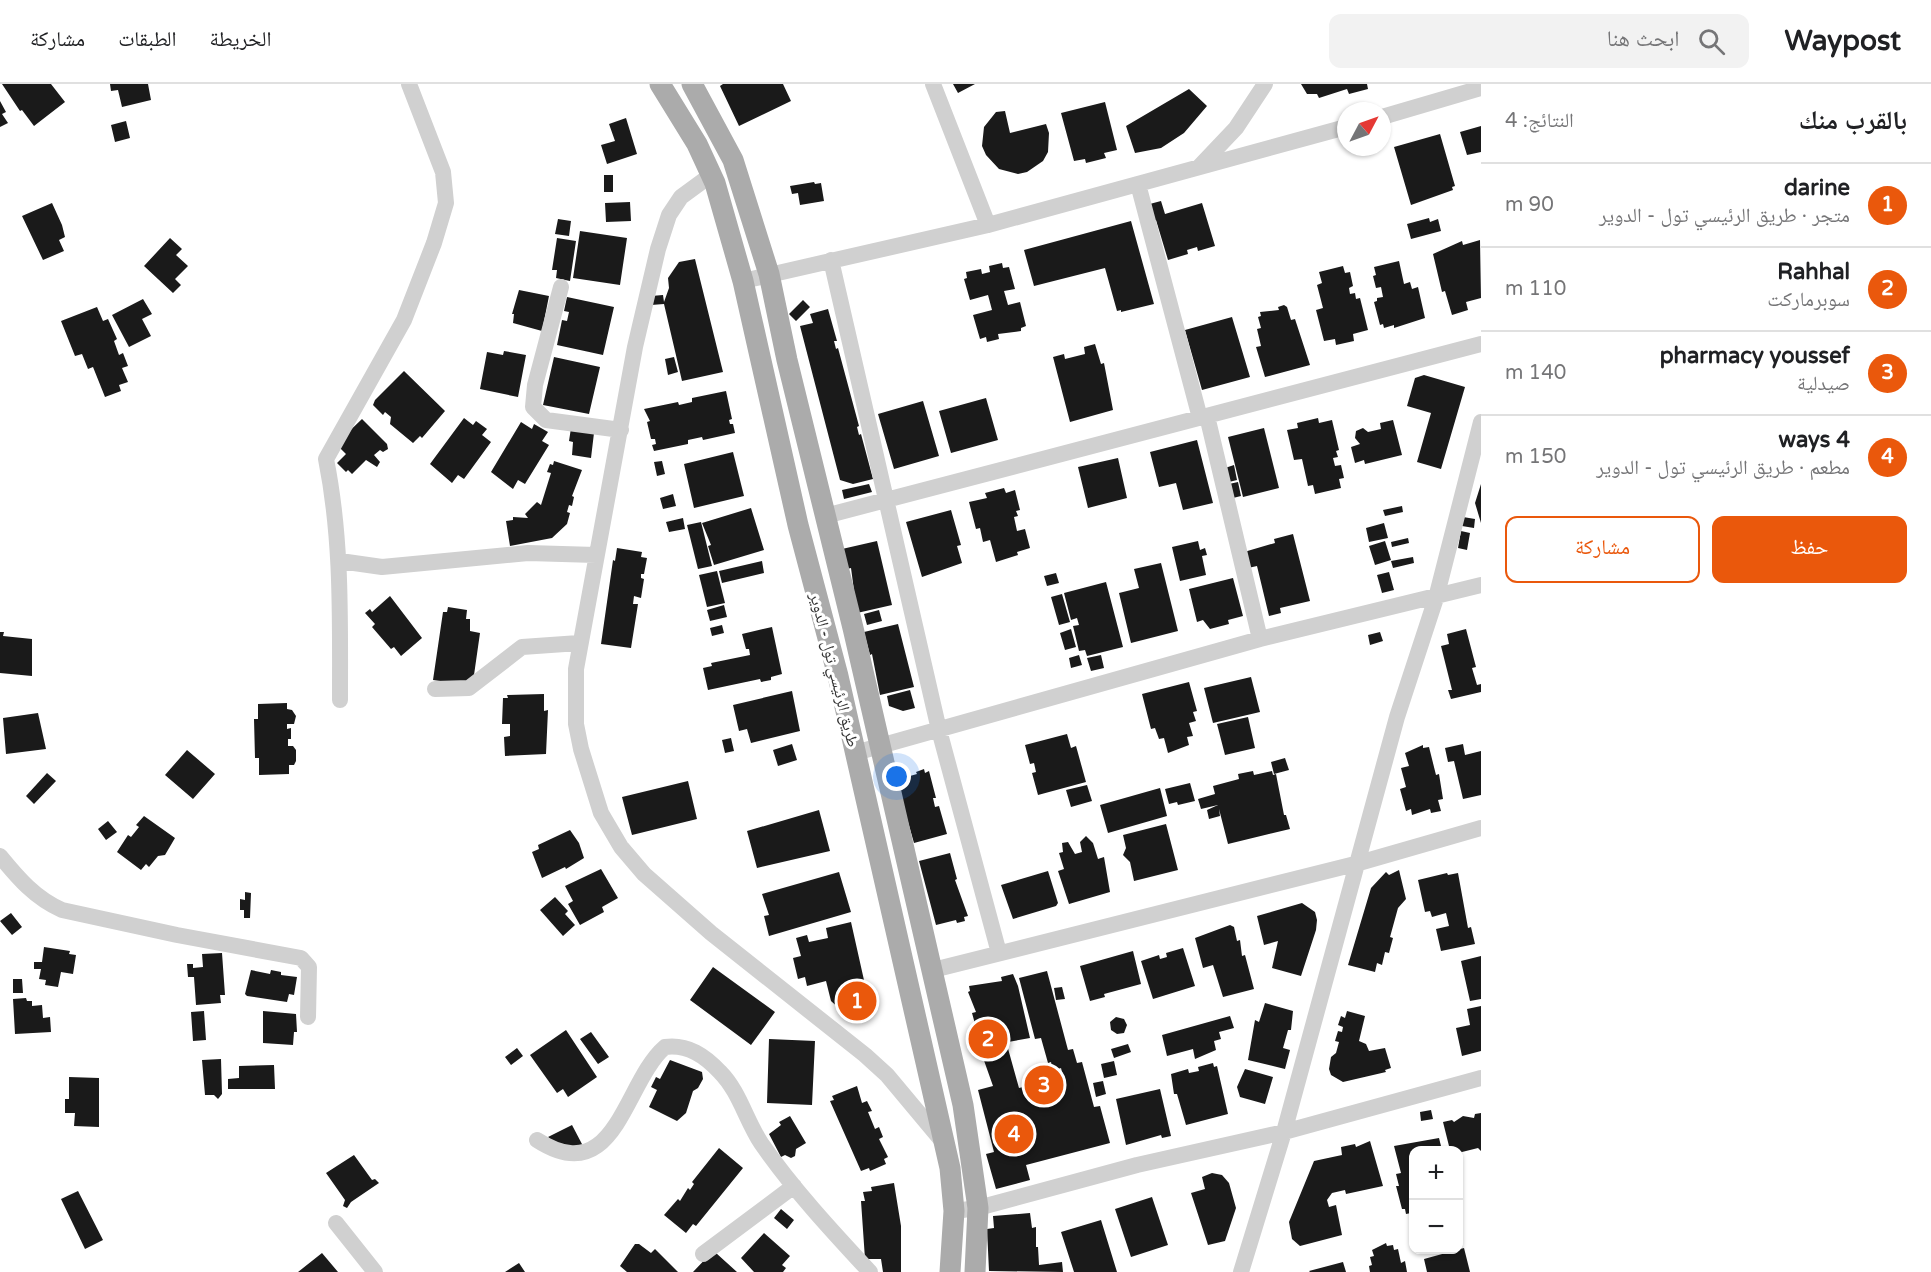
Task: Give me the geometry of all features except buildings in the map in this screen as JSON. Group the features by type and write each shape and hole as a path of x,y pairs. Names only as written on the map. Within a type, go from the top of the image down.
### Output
{"main road":[{"name":"طريق الرئيسي تول - الدوير","path":"660,84 697,144 711,175 743,282 795,513 838,676 945,1145 954,1211 950,1272"},
{"name":"طريق الرئيسي تول - الدوير","path":"692,84 733,160 770,274 787,360 933,970 963,1105 978,1208 975,1272"}],"street":[{"path":"340,700 340,561 336,507 326,459 404,320 434,243 446,203 443,172 409,84"},
{"path":"933,84 988,225"},
{"path":"1198,168 1236,128 1265,84"},
{"path":"1391,114 1478,90"},
{"path":"743,282 988,225 1337,129"},
{"path":"711,175 681,197 669,215 658,249 635,347 579,643 575,699 581,749 601,813 621,847 644,874 676,903 865,1055 887,1075 945,1145"},
{"path":"1138,184 1203,417 1260,639"},
{"path":"831,260 939,730 999,953"},
{"path":"561,287 535,385 533,406 546,420 621,430"},
{"path":"825,516 1481,344"},
{"path":"1241,1272 1284,1132 1397,717 1436,598 1481,422"},
{"path":"340,561 382,567 528,553 596,555"},
{"path":"855,753 1260,639 1436,598 1481,585"},
{"path":"435,689 470,688 522,647 579,643"},
{"path":"933,970 1359,863 1481,828"},
{"path":"0,856 31,891 48,904 62,910 177,935 301,958 309,967 308,1017"},
{"path":"537,1140 562,1152 578,1154 597,1146 620,1122 652,1058 665,1047 686,1047 706,1059 731,1084 757,1136 794,1186 870,1272"},
{"path":"954,1211 978,1208 1137,1165 1284,1132 1481,1078"},
{"path":"703,1254 794,1186"},
{"path":"336,1223 375,1272"}],"place":[{"name":"darine","path":"857,1001"},
{"name":"Rahhal","path":"988,1039"},
{"name":"pharmacy youssef","path":"1044,1085"},
{"name":"4 ways","path":"1014,1134"}]}
